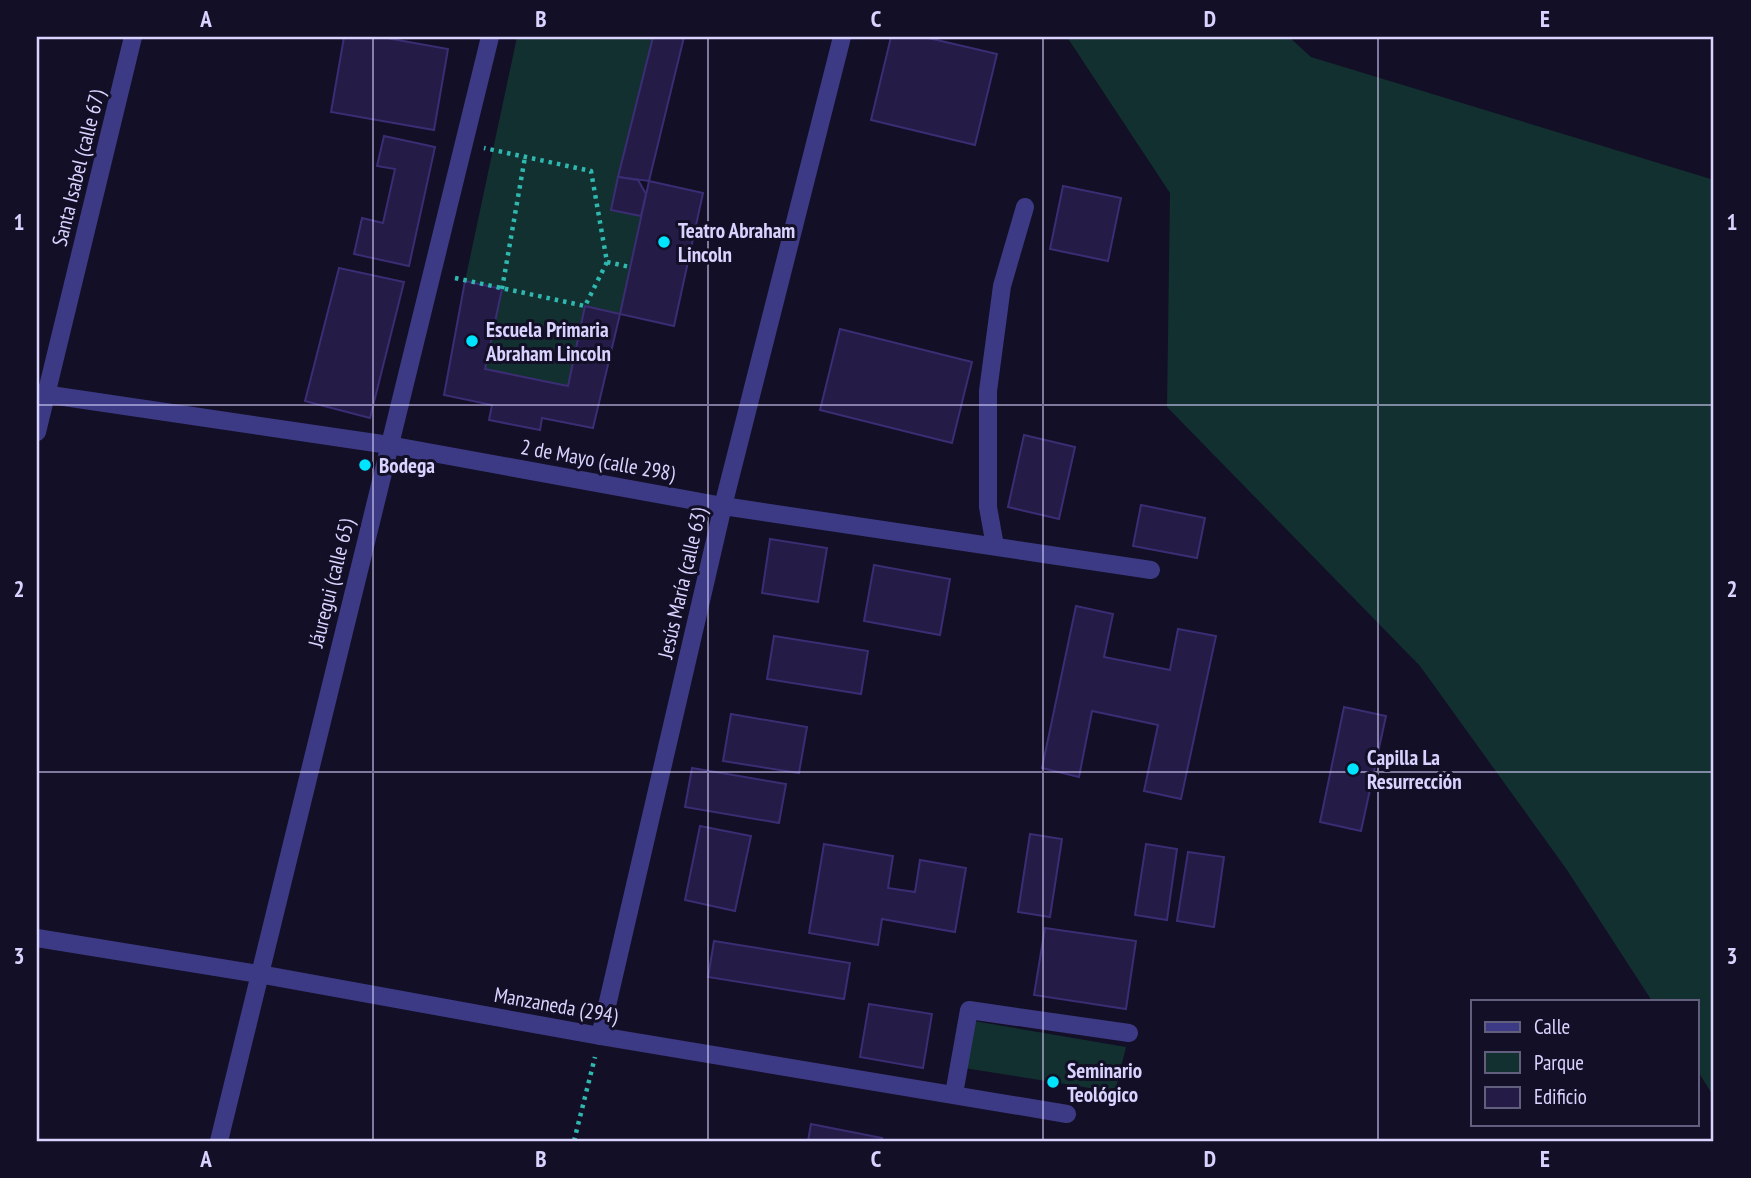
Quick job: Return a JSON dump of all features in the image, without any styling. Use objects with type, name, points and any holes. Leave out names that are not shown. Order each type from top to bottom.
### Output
[{"type":"street","name":"Santa Isabel (calle 67)","points":[[37,432],[42,393],[133,37]]},
{"type":"street","name":"Jáuregui (calle 65)","points":[[219,1141],[490,37]]},
{"type":"street","name":"Jesús María (calle 63)","points":[[600,1036],[723,506],[842,37]]},
{"type":"street","points":[[995,546],[988,507],[988,391],[1002,286],[1025,207]]},
{"type":"street","name":"2 de Mayo (calle 298)","points":[[42,393],[388,446],[723,506],[1151,570]]},
{"type":"street","name":"Manzaneda (294)","points":[[37,938],[1068,1114]]},
{"type":"street","points":[[954,1094],[969,1010],[1129,1033]]},
{"type":"path","points":[[432,272],[585,306],[607,262],[591,172],[463,145]]},
{"type":"path","points":[[502,289],[525,157]]},
{"type":"path","points":[[607,262],[630,267]]},
{"type":"path","points":[[574,1141],[600,1036]]},
{"type":"green space","points":[[517,37],[653,37],[611,209],[641,216],[620,314],[585,307],[568,386],[485,369],[502,289],[465,281]]},
{"type":"green space","points":[[1067,37],[1289,37],[1311,57],[1714,180],[1714,1097],[1698,1072],[1698,1000],[1651,1000],[1567,870],[1420,666],[1167,407],[1170,193]]},
{"type":"green space","points":[[974,1021],[1126,1047],[1115,1092],[964,1068]]},
{"type":"building","points":[[344,37],[381,37],[448,49],[434,130],[331,112]]},
{"type":"building","points":[[653,37],[684,37],[649,181],[618,177]]},
{"type":"building","points":[[891,37],[924,37],[997,54],[975,145],[871,120]]},
{"type":"building","points":[[384,136],[435,147],[409,266],[354,254],[362,218],[383,223],[395,169],[377,166]]},
{"type":"building","points":[[618,177],[638,180],[646,194],[641,216],[611,210]]},
{"type":"building","name":"Teatro Abraham Lincoln","points":[[649,181],[703,193],[674,326],[620,314]]},
{"type":"building","points":[[1063,186],[1121,198],[1108,261],[1050,249]]},
{"type":"building","points":[[339,268],[404,282],[370,418],[305,401]]},
{"type":"building","name":"Escuela Primaria Abraham Lincoln","points":[[465,281],[502,289],[485,369],[568,386],[585,306],[620,314],[593,428],[542,418],[540,430],[489,420],[492,405],[444,395]]},
{"type":"building","points":[[840,329],[972,362],[952,443],[820,410]]},
{"type":"building","points":[[1024,435],[1075,447],[1059,519],[1008,507]]},
{"type":"building","points":[[1141,505],[1205,518],[1197,558],[1133,546]]},
{"type":"building","points":[[770,539],[827,548],[818,602],[762,593]]},
{"type":"building","points":[[874,565],[950,579],[940,635],[864,621]]},
{"type":"building","points":[[1076,606],[1113,614],[1104,657],[1170,670],[1178,629],[1216,636],[1181,799],[1144,791],[1158,725],[1092,711],[1079,777],[1042,768]]},
{"type":"building","points":[[774,636],[868,651],[861,694],[767,679]]},
{"type":"building","name":"Capilla La Resurrección","points":[[1344,707],[1386,716],[1361,831],[1320,822]]},
{"type":"building","points":[[731,714],[807,727],[799,773],[723,761]]},
{"type":"building","points":[[692,768],[786,784],[779,823],[685,807]]},
{"type":"building","points":[[700,826],[751,836],[735,911],[685,900]]},
{"type":"building","points":[[1030,834],[1062,839],[1050,917],[1018,912]]},
{"type":"building","points":[[824,844],[893,856],[888,888],[915,892],[920,860],[966,868],[955,932],[882,919],[878,945],[809,933]]},
{"type":"building","points":[[1146,844],[1177,849],[1167,920],[1135,915]]},
{"type":"building","points":[[1188,852],[1224,857],[1214,927],[1177,921]]},
{"type":"building","points":[[1045,928],[1136,941],[1126,1009],[1034,995]]},
{"type":"building","points":[[714,941],[850,963],[844,999],[708,977]]},
{"type":"building","points":[[869,1004],[932,1014],[923,1068],[860,1057]]},
{"type":"building","points":[[811,1124],[882,1138],[881,1141],[808,1141]]},
{"type":"place","name":"Teatro Abraham Lincoln","points":[[664,242]]},
{"type":"place","name":"Escuela Primaria Abraham Lincoln","points":[[472,341]]},
{"type":"place","name":"Bodega","points":[[365,465]]},
{"type":"place","name":"Capilla La Resurrección","points":[[1353,769]]},
{"type":"place","name":"Seminario Teológico","points":[[1053,1082]]}]
